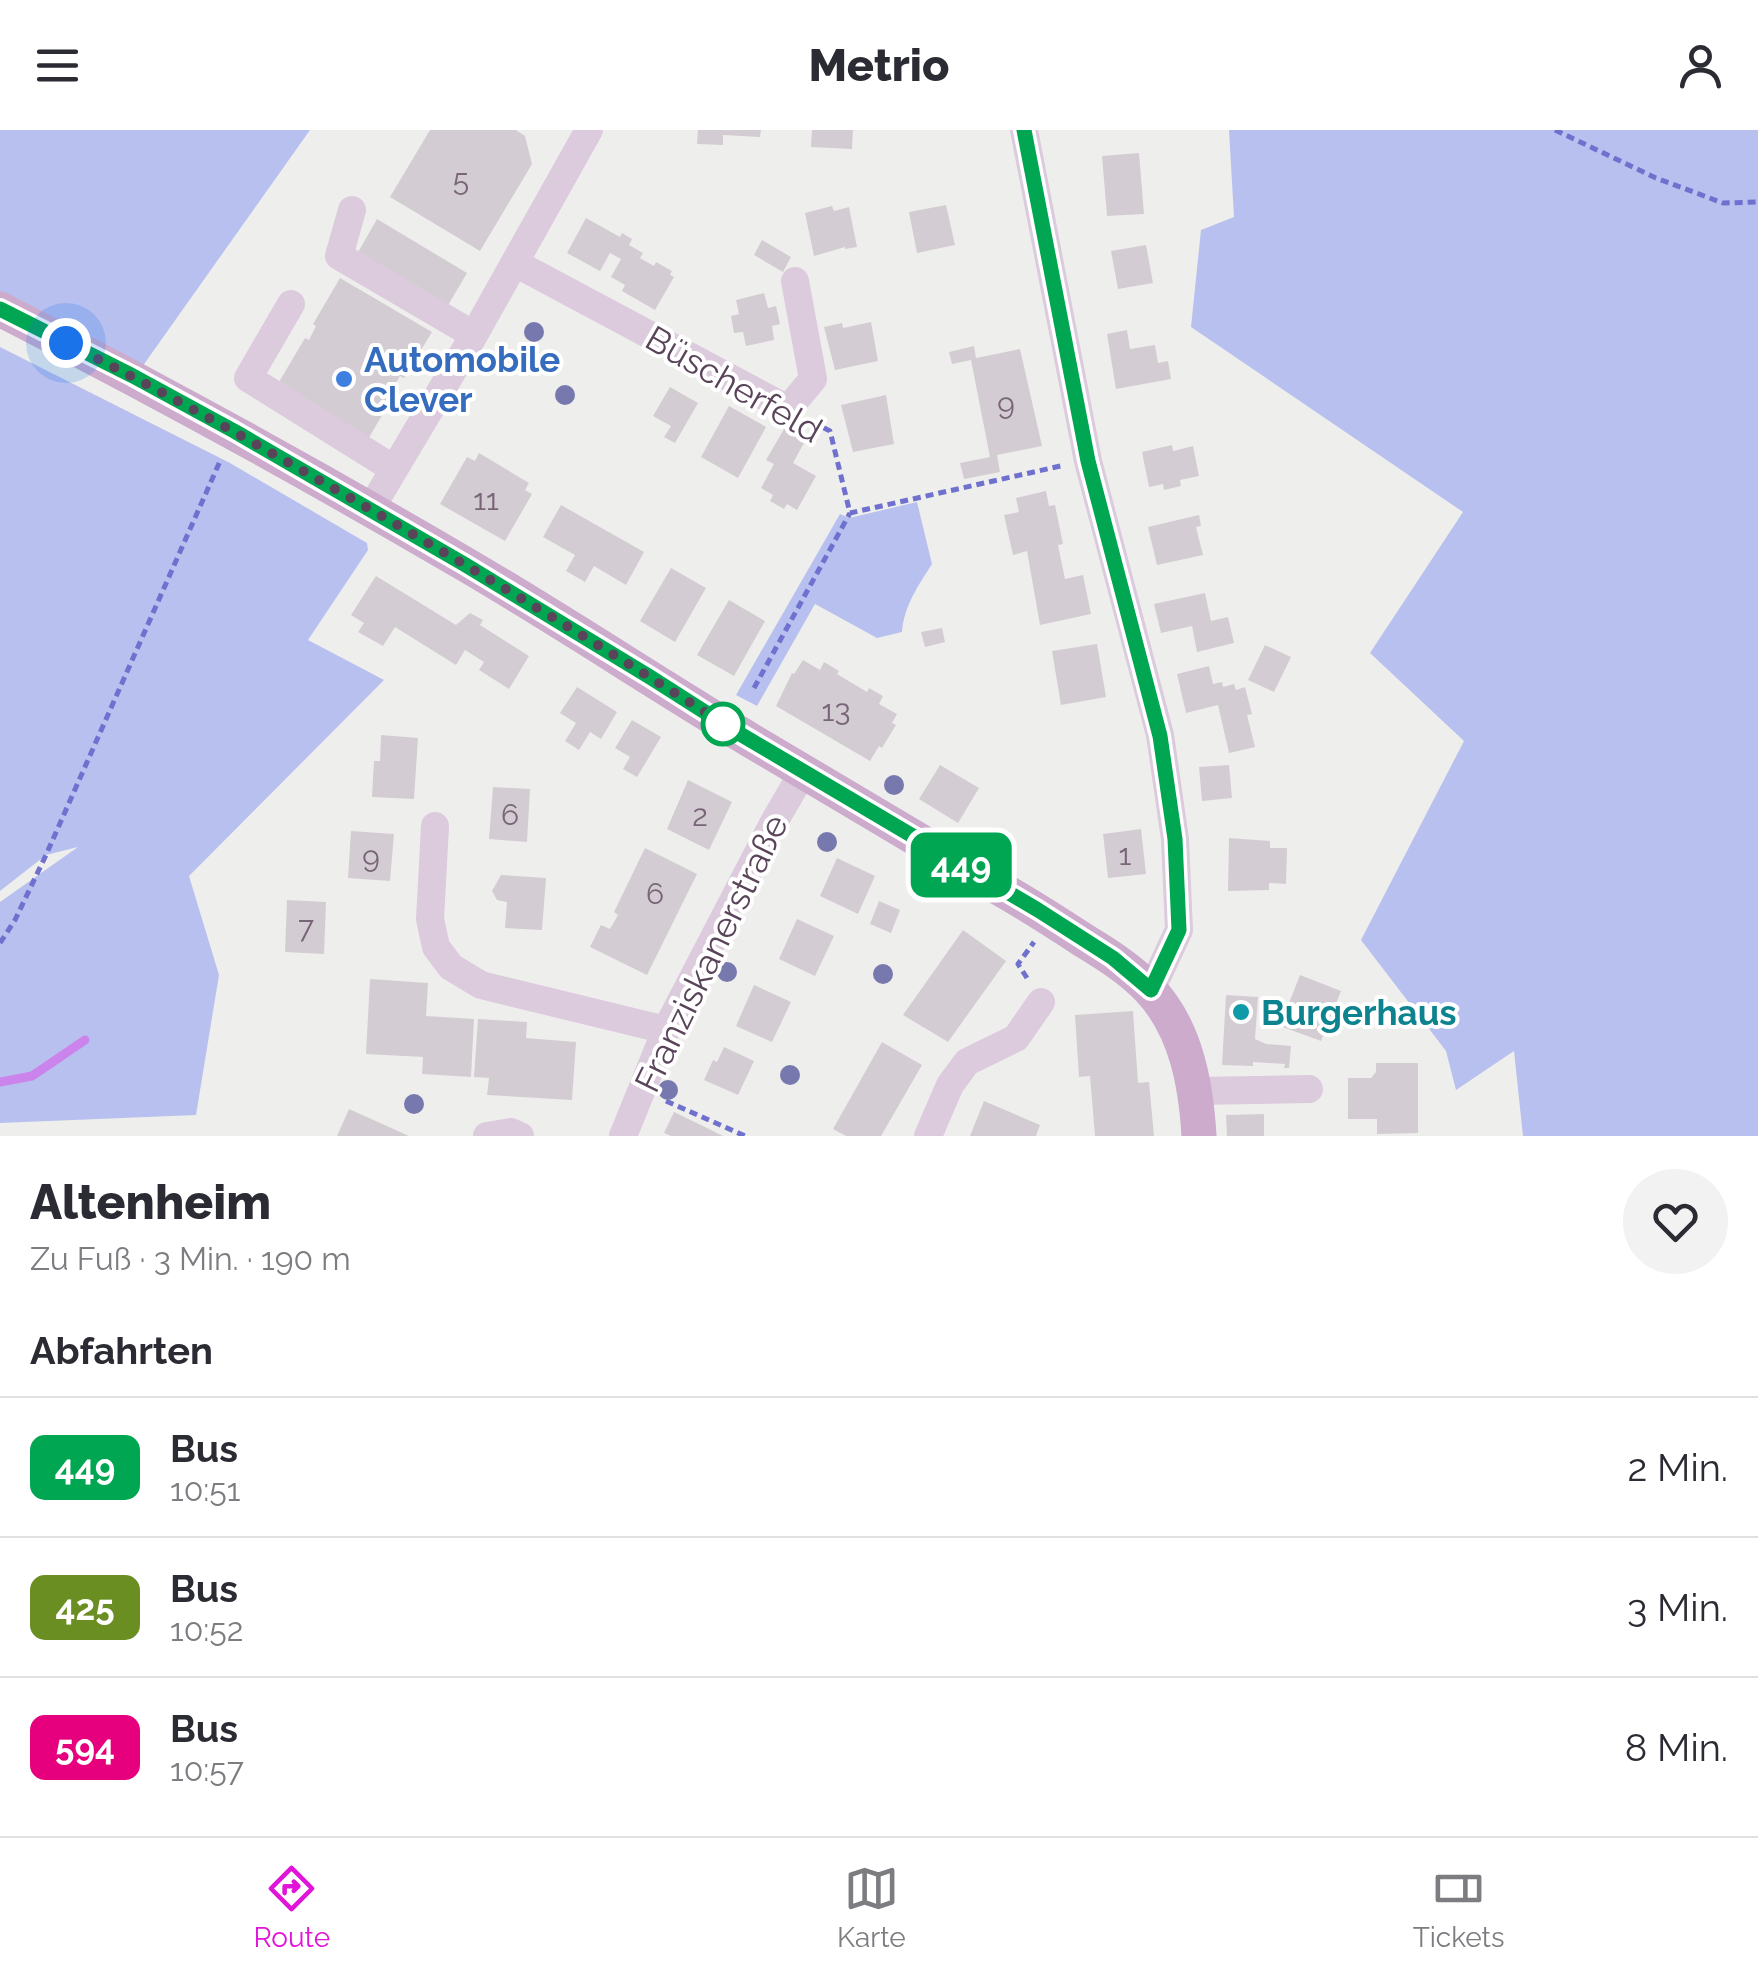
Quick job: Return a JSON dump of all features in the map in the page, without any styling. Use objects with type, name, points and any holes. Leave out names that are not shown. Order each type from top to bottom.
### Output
[{"type":"main road","points":[[0,309],[133,376],[464,564],[1113,958],[1151,990],[1168,1014],[1182,1043],[1194,1091],[1199,1136]]},
{"type":"street","points":[[370,510],[474,335],[588,130]]},
{"type":"street","points":[[1024,130],[1088,461],[1160,736],[1175,839],[1179,930],[1151,990]]},
{"type":"street","points":[[352,210],[339,256],[474,335]]},
{"type":"street","name":"Büscherfeld","points":[[515,262],[788,409]]},
{"type":"street","points":[[788,409],[814,378],[795,281]]},
{"type":"street","points":[[292,304],[248,378],[394,468]]},
{"type":"street","name":"Franziskanerstraße","points":[[623,1136],[666,1030],[803,772]]},
{"type":"street","points":[[435,826],[430,919],[436,948],[452,967],[481,985],[666,1030]]},
{"type":"street","points":[[928,1136],[950,1085],[967,1062],[1016,1038],[1042,1002]]},
{"type":"street","points":[[1194,1091],[1309,1089]]},
{"type":"street","points":[[488,1136],[511,1132],[520,1136]]},
{"type":"path","points":[[1555,130],[1656,178],[1723,203],[1758,202]]},
{"type":"path","name":"Büscherfeld","points":[[788,409],[830,432],[850,513]]},
{"type":"path","points":[[0,943],[46,855],[222,456]]},
{"type":"path","points":[[754,688],[850,513],[1088,461]]},
{"type":"path","points":[[1042,1002],[1018,964],[1051,919]]},
{"type":"path","points":[[688,1110],[745,1136]]},
{"type":"shaded area","points":[[0,130],[310,130],[142,367],[0,294]]},
{"type":"shaded area","points":[[1229,130],[1758,130],[1758,1136],[1523,1136],[1514,1051],[1456,1090],[1446,1051],[1361,940],[1464,741],[1370,653],[1463,512],[1191,327],[1201,230],[1234,217]]},
{"type":"shaded area","points":[[0,347],[230,463],[367,543],[368,550],[308,640],[384,680],[189,876],[219,975],[196,1115],[0,1123],[0,902],[78,847],[46,855],[0,891]]},
{"type":"shaded area","points":[[917,502],[932,564],[909,605],[902,632],[877,638],[815,604],[757,706],[736,695],[840,514],[849,518]]},
{"type":"building","points":[[430,130],[516,130],[525,136],[532,164],[480,251],[390,197]]},
{"type":"building","points":[[698,130],[761,130],[760,137],[723,135],[723,145],[697,144]]},
{"type":"building","points":[[812,130],[853,130],[852,149],[811,147]]},
{"type":"building","points":[[1139,153],[1144,214],[1107,216],[1102,156]]},
{"type":"building","points":[[946,205],[955,245],[917,253],[909,212]]},
{"type":"building","points":[[832,206],[834,211],[849,207],[857,247],[814,256],[805,213]]},
{"type":"building","points":[[586,218],[620,237],[622,233],[632,239],[629,245],[643,253],[640,258],[672,271],[670,275],[674,277],[655,310],[622,291],[625,285],[611,277],[621,259],[610,253],[600,271],[567,253]]},
{"type":"building","points":[[377,219],[467,273],[447,307],[357,254]]},
{"type":"building","points":[[762,240],[791,257],[783,272],[754,255]]},
{"type":"building","points":[[1146,245],[1153,283],[1118,289],[1111,251]]},
{"type":"building","points":[[340,278],[432,332],[404,378],[400,376],[392,390],[395,393],[367,441],[276,387],[305,338],[309,340],[316,326],[313,324]]},
{"type":"building","points":[[764,293],[768,308],[776,306],[780,324],[772,326],[774,340],[746,346],[743,332],[734,333],[731,316],[739,314],[736,300]]},
{"type":"building","points":[[871,322],[878,361],[835,370],[824,327],[842,323],[843,328]]},
{"type":"building","points":[[1127,330],[1130,349],[1155,345],[1158,363],[1168,361],[1171,379],[1116,389],[1107,334]]},
{"type":"building","points":[[974,346],[976,358],[1020,349],[1042,446],[997,455],[1000,472],[964,479],[960,463],[990,457],[971,360],[952,364],[949,352]]},
{"type":"building","points":[[670,387],[698,403],[675,443],[664,437],[671,426],[653,416]]},
{"type":"building","points":[[886,395],[894,444],[853,452],[841,405]]},
{"type":"building","points":[[729,406],[766,427],[738,478],[701,457]]},
{"type":"building","points":[[784,429],[805,441],[793,463],[816,476],[797,510],[787,504],[784,509],[770,501],[773,495],[761,488],[774,464],[766,460]]},
{"type":"building","points":[[1172,445],[1173,451],[1193,446],[1199,476],[1180,480],[1181,486],[1164,490],[1163,484],[1149,487],[1142,452]]},
{"type":"building","points":[[479,453],[529,483],[525,490],[532,494],[505,541],[440,504],[467,457],[475,461]]},
{"type":"building","points":[[1046,491],[1049,506],[1055,505],[1065,579],[1083,575],[1091,614],[1040,625],[1027,551],[1013,555],[1004,515],[1019,512],[1016,498]]},
{"type":"building","points":[[561,505],[644,552],[626,585],[594,566],[585,582],[566,571],[575,555],[543,537]]},
{"type":"building","points":[[1199,515],[1201,526],[1196,527],[1203,555],[1157,565],[1148,527]]},
{"type":"building","points":[[671,568],[706,588],[675,642],[640,621]]},
{"type":"building","points":[[376,576],[456,625],[470,613],[483,620],[480,625],[529,656],[509,689],[479,670],[484,662],[465,650],[456,665],[395,627],[383,646],[358,632],[364,623],[351,615]]},
{"type":"building","points":[[1205,593],[1211,621],[1228,617],[1234,643],[1197,652],[1192,626],[1161,633],[1154,604]]},
{"type":"building","points":[[729,600],[765,621],[734,676],[697,655]]},
{"type":"building","points":[[942,628],[945,642],[925,647],[921,632]]},
{"type":"building","points":[[1097,644],[1106,697],[1061,705],[1052,651]]},
{"type":"building","points":[[1265,645],[1291,657],[1274,692],[1248,680]]},
{"type":"building","points":[[803,660],[820,670],[824,662],[867,692],[869,688],[883,696],[879,704],[897,714],[892,723],[896,725],[870,761],[776,706]]},
{"type":"building","points":[[1209,666],[1213,684],[1234,684],[1236,690],[1245,687],[1255,747],[1229,753],[1218,705],[1186,713],[1177,674]]},
{"type":"building","points":[[577,687],[617,712],[601,739],[590,732],[579,750],[565,741],[576,723],[560,713]]},
{"type":"building","points":[[632,720],[661,737],[637,777],[623,769],[630,757],[615,748]]},
{"type":"building","points":[[381,735],[418,738],[414,799],[372,797],[374,761],[380,761]]},
{"type":"building","points":[[940,765],[979,788],[958,823],[919,799]]},
{"type":"building","points":[[1229,765],[1232,798],[1202,801],[1199,767]]},
{"type":"building","points":[[688,780],[732,802],[709,850],[667,829]]},
{"type":"building","points":[[493,787],[530,789],[527,842],[489,839]]},
{"type":"building","points":[[1141,829],[1146,874],[1108,878],[1103,834]]},
{"type":"building","points":[[351,831],[394,834],[390,881],[348,878]]},
{"type":"building","points":[[1229,838],[1270,841],[1270,848],[1287,848],[1286,884],[1269,883],[1269,890],[1228,891]]},
{"type":"building","points":[[645,848],[697,874],[647,975],[590,947],[601,925],[610,929],[618,915],[614,912]]},
{"type":"building","points":[[837,858],[875,876],[858,914],[820,896]]},
{"type":"building","points":[[501,875],[546,878],[542,930],[505,928],[507,902],[497,900],[492,891]]},
{"type":"building","points":[[287,900],[326,902],[324,954],[285,952]]},
{"type":"building","points":[[879,901],[900,910],[891,933],[870,924]]},
{"type":"building","points":[[797,919],[834,936],[815,976],[779,959]]},
{"type":"building","points":[[963,930],[1006,961],[948,1042],[903,1015]]},
{"type":"building","points":[[1300,975],[1341,991],[1321,1041],[1280,1026]]},
{"type":"building","points":[[370,979],[428,983],[426,1016],[474,1019],[471,1077],[422,1074],[423,1057],[366,1054]]},
{"type":"building","points":[[754,985],[791,1002],[772,1042],[736,1026]]},
{"type":"building","points":[[1226,995],[1258,997],[1255,1039],[1291,1046],[1289,1068],[1284,1068],[1285,1064],[1253,1062],[1253,1066],[1222,1065]]},
{"type":"building","points":[[1133,1011],[1138,1083],[1149,1082],[1154,1136],[1095,1136],[1090,1076],[1079,1077],[1075,1015]]},
{"type":"building","points":[[478,1019],[527,1022],[526,1038],[576,1042],[572,1100],[487,1095],[489,1078],[474,1077]]},
{"type":"building","points":[[882,1042],[922,1065],[881,1136],[846,1136],[833,1129]]},
{"type":"building","points":[[724,1047],[754,1061],[738,1095],[704,1080]]},
{"type":"building","points":[[1376,1063],[1418,1063],[1418,1133],[1377,1134],[1377,1119],[1348,1119],[1348,1078],[1371,1078]]},
{"type":"building","points":[[984,1101],[1040,1125],[1036,1136],[970,1136]]},
{"type":"building","points":[[349,1109],[409,1136],[337,1136]]},
{"type":"building","points":[[674,1112],[723,1136],[664,1133]]},
{"type":"building","points":[[1264,1114],[1264,1136],[1227,1136],[1226,1115]]},
{"type":"waterway","points":[[0,1082],[32,1076],[85,1040]]},
{"type":"bus line","name":"449","points":[[0,309],[234,431],[464,564],[730,728],[1038,910],[1113,958],[1151,990],[1179,930],[1175,839],[1160,736],[1088,461],[1024,130]]},
{"type":"place","name":"Automobile Clever","points":[[344,379]]},
{"type":"place","name":"Burgerhaus","points":[[1241,1012]]},
{"type":"route","points":[[66,343],[234,431],[464,564],[730,728],[723,724]]}]
